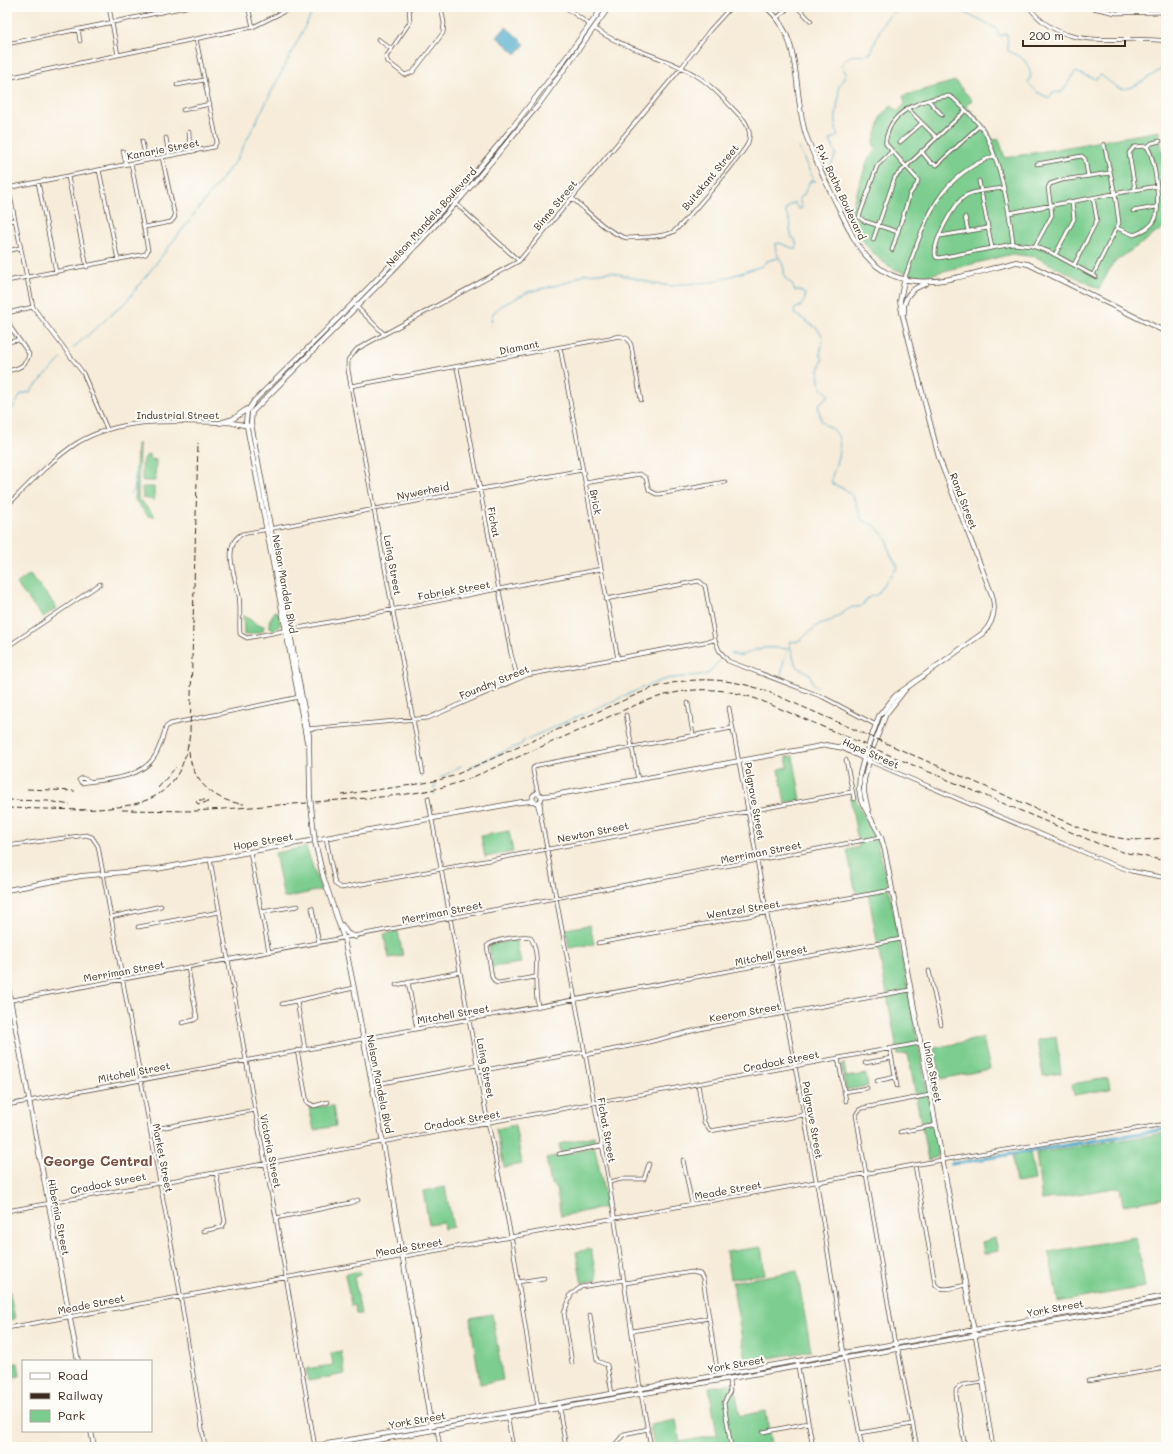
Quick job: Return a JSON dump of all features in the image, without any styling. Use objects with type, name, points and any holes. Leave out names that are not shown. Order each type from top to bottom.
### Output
[{"type":"street","points":[[109,7],[118,55]]},
{"type":"street","points":[[7,44],[186,7]]},
{"type":"street","points":[[248,7],[253,27]]},
{"type":"street","points":[[7,78],[253,27],[293,7]]},
{"type":"street","points":[[408,7],[410,22],[387,54],[387,59],[401,74],[408,76],[413,72],[443,33],[444,23],[441,7]]},
{"type":"street","name":"Buitekant Street","points":[[565,7],[614,41],[680,68],[706,83],[747,125],[750,135],[746,147],[725,174],[680,226],[673,232],[627,238],[616,235],[572,198]]},
{"type":"street","name":"Nelson Mandela Boulevard","points":[[249,424],[252,412],[256,406],[308,356],[456,203],[540,103],[592,26],[603,7]]},
{"type":"street","name":"Nelson Mandela Boulevard","points":[[220,423],[238,417],[250,406],[353,303],[451,199],[520,118],[592,26],[609,7]]},
{"type":"street","name":"Binne Street","points":[[348,360],[357,349],[383,333],[519,261],[710,30],[731,7]]},
{"type":"street","name":"P.W. Botha Boulevard","points":[[766,7],[777,18],[787,34],[792,49],[806,132],[852,235],[859,248],[870,261],[884,271],[904,281],[929,283],[1016,262],[1028,264],[1166,332]]},
{"type":"street","points":[[777,18],[789,7]]},
{"type":"street","points":[[797,7],[811,21]]},
{"type":"street","points":[[1030,7],[1042,22],[1066,35],[1113,41],[1147,39],[1166,41]]},
{"type":"street","points":[[1088,7],[1116,13],[1164,12],[1162,7]]},
{"type":"street","points":[[78,29],[80,41]]},
{"type":"street","name":"Kanarie Street","points":[[8,188],[68,177],[169,155],[211,148],[217,143],[196,39]]},
{"type":"street","points":[[378,39],[391,48]]},
{"type":"street","points":[[177,85],[204,80]]},
{"type":"street","points":[[892,250],[912,190],[918,182],[917,177],[885,142],[891,124],[907,108],[949,96],[953,98],[986,135],[994,156],[1003,188],[1009,213],[1013,244]]},
{"type":"street","points":[[929,101],[942,115]]},
{"type":"street","points":[[183,110],[210,104]]},
{"type":"street","points":[[907,108],[936,138]]},
{"type":"street","points":[[873,240],[895,177],[905,165],[965,111]]},
{"type":"street","points":[[900,142],[922,123]]},
{"type":"street","points":[[921,151],[931,163],[937,165],[979,126]]},
{"type":"street","points":[[189,132],[190,151]]},
{"type":"street","points":[[166,138],[169,155]]},
{"type":"street","points":[[1136,189],[1129,152],[1134,147],[1148,147],[1152,143],[1160,140]]},
{"type":"street","points":[[142,141],[146,160]]},
{"type":"street","points":[[1003,188],[967,194],[962,199],[946,220],[934,253],[937,258],[1013,244],[1035,246],[1095,276],[1117,228],[1119,219],[1104,144]]},
{"type":"street","points":[[1117,228],[1130,235],[1137,234],[1155,221],[1157,186],[1148,147]]},
{"type":"street","points":[[123,151],[126,164]]},
{"type":"street","points":[[892,151],[877,166],[860,215],[861,220],[898,232]]},
{"type":"street","points":[[904,281],[926,219],[936,200],[944,189],[963,171],[994,156]]},
{"type":"street","points":[[1037,164],[1082,156],[1085,159],[1088,176]]},
{"type":"street","points":[[144,227],[170,222],[175,217],[162,157]]},
{"type":"street","points":[[7,281],[87,267],[146,254],[148,250],[131,163]]},
{"type":"street","points":[[99,170],[118,260]]},
{"type":"street","points":[[1035,246],[1052,215],[1048,188],[1050,184],[1110,173]]},
{"type":"street","points":[[68,177],[87,267]]},
{"type":"street","points":[[7,181],[33,307],[83,373],[107,430]]},
{"type":"street","points":[[979,181],[992,248]]},
{"type":"street","points":[[38,182],[56,272]]},
{"type":"street","points":[[1009,213],[1157,186]]},
{"type":"street","points":[[1074,265],[1097,220],[1093,198]]},
{"type":"street","points":[[451,199],[519,261]]},
{"type":"street","points":[[1055,255],[1074,219],[1072,202]]},
{"type":"street","points":[[1134,211],[1156,208]]},
{"type":"street","points":[[965,217],[968,231]]},
{"type":"street","points":[[7,221],[15,220]]},
{"type":"street","points":[[940,236],[988,228]]},
{"type":"street","points":[[7,251],[20,248]]},
{"type":"street","name":"Rand Street","points":[[876,724],[889,701],[983,633],[993,617],[994,603],[939,458],[904,322],[900,301],[904,281]]},
{"type":"street","points":[[904,322],[904,304],[908,295],[916,287],[929,283]]},
{"type":"street","points":[[7,288],[7,296]]},
{"type":"street","points":[[353,303],[383,333]]},
{"type":"street","points":[[7,371],[19,368],[28,357],[27,351],[11,328],[7,314],[33,307]]},
{"type":"street","name":"Diamant","points":[[351,386],[457,368],[620,336],[628,339],[631,345],[641,400]]},
{"type":"street","points":[[7,342],[19,340]]},
{"type":"street","name":"Brick","points":[[560,347],[618,659]]},
{"type":"street","points":[[304,352],[308,356]]},
{"type":"street","name":"Laing Street","points":[[348,360],[351,386],[423,773]]},
{"type":"street","name":"Fichat","points":[[457,368],[498,589],[515,673],[518,678]]},
{"type":"street","points":[[285,371],[289,375]]},
{"type":"street","points":[[249,424],[246,416],[250,406]]},
{"type":"street","name":"Industrial Street","points":[[7,506],[62,454],[78,443],[107,430],[140,423],[249,424]]},
{"type":"street","name":"Nelson Mandela Blvd","points":[[249,424],[306,729],[309,750],[311,818],[315,842],[323,876],[344,939],[354,988],[403,1256],[431,1426]]},
{"type":"street","name":"Nywerheid","points":[[287,629],[247,638],[240,634],[239,596],[232,571],[231,557],[236,537],[242,534],[582,470]]},
{"type":"street","points":[[585,483],[640,474],[646,478],[649,490],[656,494],[660,494],[725,482]]},
{"type":"street","name":"Fabriek Street","points":[[287,629],[601,569]]},
{"type":"street","points":[[606,599],[696,581],[702,582],[705,586],[715,640],[724,658],[733,664],[823,697],[881,727]]},
{"type":"street","points":[[7,647],[100,584]]},
{"type":"street","name":"Foundry Street","points":[[306,729],[428,718],[518,678],[541,672],[715,640]]},
{"type":"street","name":"Rand Street","points":[[881,727],[890,709],[909,687]]},
{"type":"street","points":[[90,781],[126,776],[134,773],[154,756],[168,726],[177,722],[200,719],[215,714],[299,697]]},
{"type":"street","points":[[688,703],[693,735]]},
{"type":"street","name":"Palgrave Street","points":[[729,708],[817,1182],[844,1354],[862,1447]]},
{"type":"street","points":[[626,715],[638,780]]},
{"type":"street","name":"Union Street","points":[[876,724],[860,772],[859,789],[861,801],[881,837],[975,1336]]},
{"type":"street","name":"Union Street","points":[[868,813],[863,788],[869,760],[881,727]]},
{"type":"street","points":[[632,747],[732,728]]},
{"type":"street","name":"Hope Street","points":[[7,890],[81,876],[157,869],[826,745],[843,748],[1109,863],[1131,871],[1166,878]]},
{"type":"street","name":"Fichat Street","points":[[632,747],[543,763],[533,768],[537,799],[601,1146],[609,1182],[641,1394],[651,1447]]},
{"type":"street","points":[[846,760],[851,792],[854,799]]},
{"type":"street","name":"Newton Street","points":[[326,838],[335,884],[338,887],[851,792]]},
{"type":"street","name":"Laing Street","points":[[428,798],[510,1237],[538,1412]]},
{"type":"street","name":"Market Street","points":[[7,846],[86,836],[92,837],[98,846],[160,1182],[205,1447]]},
{"type":"street","name":"Merriman Street","points":[[9,1001],[122,978],[188,968],[355,937],[881,837]]},
{"type":"street","points":[[250,852],[269,952]]},
{"type":"street","name":"Victoria Street","points":[[210,859],[276,1218],[315,1446]]},
{"type":"street","name":"Wentzel Street","points":[[598,943],[768,914],[892,890]]},
{"type":"street","points":[[111,917],[161,906]]},
{"type":"street","points":[[261,912],[298,906]]},
{"type":"street","points":[[312,908],[319,943]]},
{"type":"street","points":[[138,927],[220,912]]},
{"type":"street","points":[[338,919],[347,933],[355,937]]},
{"type":"street","points":[[536,977],[495,982],[492,977],[487,948],[488,945],[492,942],[520,937],[530,937],[536,956],[538,1006]]},
{"type":"street","name":"Mitchell Street","points":[[7,1104],[297,1050],[469,1020],[901,939]]},
{"type":"street","points":[[182,1023],[197,1018],[188,968]]},
{"type":"street","points":[[929,971],[941,1024]]},
{"type":"street","points":[[396,985],[460,972]]},
{"type":"street","name":"Hibernia Street","points":[[7,982],[9,1001],[78,1360]]},
{"type":"street","points":[[408,982],[417,1029]]},
{"type":"street","points":[[282,1004],[354,988]]},
{"type":"street","name":"Keerom Street","points":[[479,1071],[645,1043],[697,1029],[910,990]]},
{"type":"street","points":[[297,1000],[305,1049]]},
{"type":"street","name":"Cradock Street","points":[[7,1210],[383,1143],[920,1043]]},
{"type":"street","points":[[890,1049],[897,1086]]},
{"type":"street","points":[[297,1050],[307,1102],[314,1106],[328,1102]]},
{"type":"street","points":[[838,1058],[846,1101]]},
{"type":"street","points":[[865,1063],[892,1058]]},
{"type":"street","points":[[372,1085],[477,1065]]},
{"type":"street","points":[[877,1081],[895,1077]]},
{"type":"street","points":[[698,1084],[704,1122],[710,1131],[804,1115]]},
{"type":"street","points":[[844,1092],[867,1088]]},
{"type":"street","points":[[917,1447],[896,1345],[867,1173],[856,1119],[857,1112],[863,1108],[930,1095]]},
{"type":"street","points":[[150,1130],[255,1110]]},
{"type":"street","name":"Meade Street","points":[[7,1328],[867,1173],[1166,1124]]},
{"type":"street","points":[[900,1132],[936,1125]]},
{"type":"street","points":[[559,1154],[601,1146]]},
{"type":"street","points":[[683,1160],[692,1204]]},
{"type":"street","points":[[609,1182],[622,1179],[644,1179],[649,1164]]},
{"type":"street","points":[[915,1165],[935,1284],[938,1288],[943,1289],[965,1285]]},
{"type":"street","points":[[203,1231],[222,1227],[225,1222],[216,1172]]},
{"type":"street","points":[[276,1218],[350,1204],[358,1200]]},
{"type":"street","points":[[569,1296],[581,1287],[698,1273],[703,1279],[718,1376]]},
{"type":"street","points":[[518,1282],[544,1278]]},
{"type":"street","points":[[572,1293],[564,1314],[572,1363]]},
{"type":"street","name":"York Street","points":[[309,1447],[896,1345],[1166,1296]]},
{"type":"street","name":"York Street","points":[[337,1447],[729,1380],[1166,1302]]},
{"type":"street","points":[[590,1315],[597,1362],[607,1365],[612,1394]]},
{"type":"street","points":[[632,1331],[709,1318]]},
{"type":"street","points":[[975,1336],[990,1420],[993,1447]]},
{"type":"street","points":[[798,1362],[813,1447]]},
{"type":"street","points":[[1088,1381],[1166,1368]]},
{"type":"street","points":[[729,1380],[730,1391],[724,1403],[731,1447]]},
{"type":"street","points":[[965,1447],[956,1392],[960,1386],[983,1382]]},
{"type":"street","points":[[558,1404],[566,1447]]},
{"type":"street","points":[[507,1412],[513,1447]]},
{"type":"street","points":[[763,1432],[808,1423]]},
{"type":"street","points":[[860,1433],[913,1424]]},
{"type":"street","points":[[431,1426],[437,1429],[440,1447]]},
{"type":"street","points":[[613,1447],[624,1434],[648,1429]]},
{"type":"street","points":[[91,1432],[94,1447]]},
{"type":"green space","points":[[955,81],[972,100],[966,106],[988,130],[992,139],[999,139],[1005,158],[1159,131],[1166,173],[1166,226],[1113,263],[1099,289],[1036,257],[1012,254],[924,276],[910,274],[886,265],[869,248],[849,215],[868,159],[877,150],[873,144],[882,114],[892,106],[897,112],[905,104],[903,96]]},
{"type":"green space","points":[[137,444],[139,444],[138,498],[155,516],[148,516],[135,500]]},
{"type":"green space","points":[[147,455],[150,455],[150,459],[156,460],[155,481],[142,481],[143,463]]},
{"type":"green space","points":[[142,487],[154,487],[154,500],[143,498]]},
{"type":"green space","points":[[30,574],[57,608],[43,617],[16,584]]},
{"type":"green space","points":[[275,611],[278,612],[280,625],[274,630],[270,627],[269,621]]},
{"type":"green space","points":[[243,615],[258,625],[264,626],[263,631],[244,635]]},
{"type":"green space","points":[[793,756],[801,800],[785,803],[779,769],[788,767],[786,757]]},
{"type":"green space","points":[[854,796],[877,843],[888,885],[939,1154],[937,1157],[928,1160],[908,1054],[898,1055],[868,892],[856,894],[847,850],[859,847],[850,797]]},
{"type":"green space","points":[[509,831],[513,852],[485,857],[481,836]]},
{"type":"green space","points":[[306,847],[321,890],[284,898],[275,853]]},
{"type":"green space","points":[[590,925],[594,944],[569,948],[566,929]]},
{"type":"green space","points":[[398,931],[403,956],[389,958],[384,934]]},
{"type":"green space","points":[[516,940],[521,963],[492,967],[489,946]]},
{"type":"green space","points":[[1056,1037],[1061,1073],[1043,1076],[1037,1040]]},
{"type":"green space","points":[[983,1038],[990,1069],[941,1079],[934,1048]]},
{"type":"green space","points":[[844,1063],[846,1077],[866,1074],[868,1086],[846,1090],[841,1065]]},
{"type":"green space","points":[[1108,1078],[1110,1089],[1074,1095],[1072,1084]]},
{"type":"green space","points":[[333,1106],[336,1126],[314,1130],[309,1107]]},
{"type":"green space","points":[[515,1125],[522,1164],[504,1167],[496,1129]]},
{"type":"green space","points":[[1166,1133],[1166,1198],[1123,1205],[1120,1187],[1042,1200],[1036,1153]]},
{"type":"green space","points":[[594,1136],[596,1145],[561,1153],[559,1144]]},
{"type":"green space","points":[[595,1148],[607,1207],[561,1216],[556,1187],[551,1184],[546,1158]]},
{"type":"green space","points":[[1030,1152],[1035,1180],[1016,1183],[1012,1156]]},
{"type":"green space","points":[[445,1187],[453,1227],[444,1229],[443,1222],[429,1224],[423,1191]]},
{"type":"green space","points":[[1136,1237],[1145,1287],[1058,1302],[1049,1252]]},
{"type":"green space","points":[[995,1238],[998,1251],[984,1254],[982,1242]]},
{"type":"green space","points":[[761,1247],[765,1274],[730,1279],[726,1252]]},
{"type":"green space","points":[[591,1249],[597,1280],[582,1283],[576,1252]]},
{"type":"green space","points":[[360,1271],[360,1275],[354,1277],[361,1314],[356,1314],[355,1305],[351,1306],[345,1274]]},
{"type":"green space","points":[[797,1271],[811,1351],[746,1362],[732,1282]]},
{"type":"green space","points":[[7,1278],[15,1319],[7,1320]]},
{"type":"green space","points":[[492,1314],[503,1380],[480,1384],[470,1318]]},
{"type":"green space","points":[[341,1351],[345,1374],[308,1381],[306,1369],[333,1365],[331,1353]]},
{"type":"green space","points":[[18,1363],[20,1376],[7,1378],[7,1364]]},
{"type":"green space","points":[[734,1383],[740,1416],[766,1411],[771,1447],[654,1447],[650,1425],[676,1420],[680,1442],[717,1435],[709,1387]]},
{"type":"water","points":[[506,27],[525,44],[516,54],[497,37]]},
{"type":"waterway","points":[[73,348],[126,302],[237,159],[315,7]]},
{"type":"waterway","points":[[831,165],[836,154],[830,140],[838,136],[835,124],[839,94],[838,89],[846,73],[841,66],[848,57],[871,53],[880,29],[886,20],[891,14],[902,7]]},
{"type":"waterway","points":[[933,7],[934,9],[955,8],[997,29],[999,36],[1007,34],[1008,51],[1021,57],[1028,66],[1031,75],[1028,83],[1037,92],[1049,98],[1052,93],[1062,92],[1075,72],[1096,79],[1101,75],[1117,87],[1124,89],[1136,85],[1164,68],[1166,69]]},
{"type":"waterway","points":[[799,148],[814,181]]},
{"type":"waterway","points":[[816,181],[810,181],[803,196],[799,198],[802,208],[798,209],[794,202],[785,211],[791,223],[790,230],[792,238],[795,239],[797,248],[792,248],[780,243],[775,244],[776,250],[783,265],[785,278],[792,284],[795,291],[800,290],[805,294],[805,299],[800,307],[794,310],[795,314],[817,328],[823,337],[820,355],[823,359],[819,370],[819,381],[822,388],[829,395],[818,405],[821,420],[825,425],[836,432],[839,442],[838,455],[832,476],[832,484],[845,489],[854,498],[862,520],[874,525],[887,539],[890,554],[898,567],[878,594],[869,597],[863,605],[852,607],[830,621],[819,624],[799,641],[789,642],[796,666],[810,674],[813,684],[817,687]]},
{"type":"waterway","points":[[490,326],[493,313],[501,306],[528,292],[566,283],[584,274],[611,272],[655,284],[673,286],[713,282],[762,266],[767,261],[778,258]]},
{"type":"waterway","points":[[7,410],[12,410],[21,394],[30,392],[61,359]]},
{"type":"waterway","points":[[130,494],[134,490],[136,466]]},
{"type":"waterway","points":[[781,675],[784,660],[789,647]]},
{"type":"waterway","points":[[731,653],[735,655],[742,655],[761,648],[788,649]]},
{"type":"waterway","points":[[467,768],[522,744],[523,741],[649,685],[666,679],[708,674],[719,661]]},
{"type":"waterway","points":[[440,778],[461,766]]},
{"type":"waterway","points":[[434,789],[436,783]]},
{"type":"waterway","points":[[951,1164],[1166,1129]]},
{"type":"railway","points":[[80,810],[121,807],[139,803],[154,797],[167,787],[177,774],[185,756],[190,733],[198,443]]},
{"type":"railway","points":[[342,795],[412,785],[453,776],[647,690],[678,682],[710,680],[741,684],[771,693],[1080,828],[1101,834],[1133,840],[1166,837]]},
{"type":"railway","points":[[315,802],[395,796],[454,784],[648,700],[691,690],[713,690],[737,693],[762,701],[1099,844],[1123,852],[1166,861]]},
{"type":"railway","points":[[189,751],[194,772],[206,788],[223,799],[244,804]]},
{"type":"railway","points":[[158,788],[176,767]]},
{"type":"railway","points":[[27,789],[75,791]]},
{"type":"railway","points":[[7,800],[48,801],[70,805]]},
{"type":"railway","points":[[199,800],[206,800],[208,802],[198,804],[196,802],[199,800]]},
{"type":"railway","points":[[122,810],[195,811],[307,803]]},
{"type":"railway","points":[[7,808],[84,810]]},
{"type":"district","name":"George Central","points":[[98,1160]]}]
